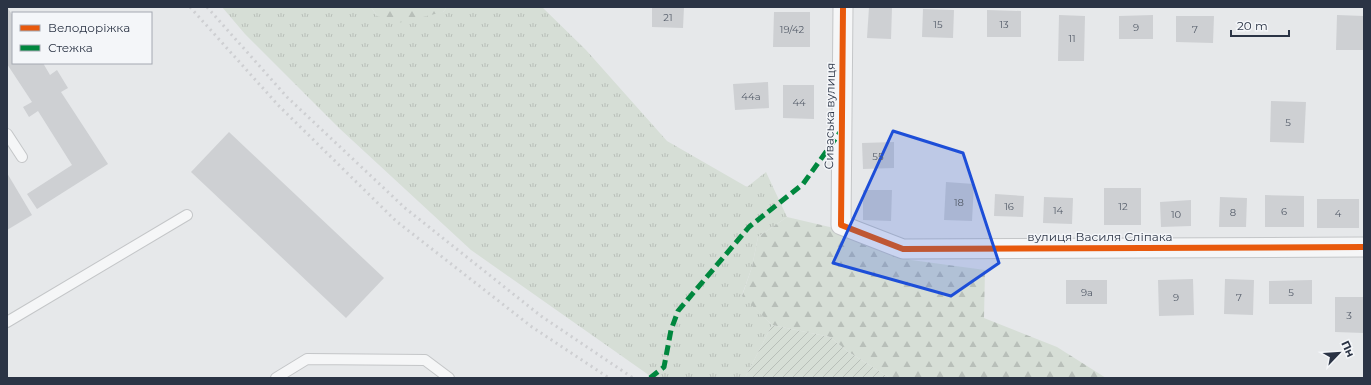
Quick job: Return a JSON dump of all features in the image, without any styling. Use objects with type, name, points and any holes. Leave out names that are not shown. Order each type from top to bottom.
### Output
[{"type":"street","name":"Сиваська вулиця","points":[[841,225],[843,7]]},
{"type":"street","name":"вулиця Василя Сліпака","points":[[841,225],[903,249],[1364,247]]},
{"type":"lane","points":[[7,134],[22,157]]},
{"type":"lane","points":[[7,322],[187,214]]},
{"type":"lane","points":[[276,378],[307,359],[425,360],[449,378]]},
{"type":"highlighted area","points":[[893,131],[963,153],[999,263],[951,296],[833,263]]},
{"type":"green space","points":[[222,7],[371,7],[377,16],[443,12],[447,7],[542,7],[586,50],[667,141],[747,187],[766,172],[787,217],[758,237],[752,267],[742,295],[772,325],[745,378],[653,378],[471,250],[339,128],[245,34]]},
{"type":"green space","points":[[371,7],[447,7],[443,12],[398,23],[377,16]]},
{"type":"green space","points":[[787,217],[834,228],[911,260],[985,270],[984,318],[1057,347],[1106,378],[890,378],[847,351],[830,337],[772,325],[742,296],[752,267],[758,237]]},
{"type":"green space","points":[[772,325],[830,337],[847,351],[890,378],[745,378]]},
{"type":"building","points":[[7,7],[12,14],[12,64],[44,64],[50,75],[57,70],[68,88],[61,92],[108,164],[37,209],[27,194],[72,165],[38,111],[29,117],[23,107],[32,102],[7,64]]},
{"type":"building","points":[[652,7],[684,7],[683,28],[652,27]]},
{"type":"building","points":[[869,7],[892,7],[891,39],[867,38]]},
{"type":"building","points":[[923,9],[954,10],[953,38],[922,37]]},
{"type":"building","points":[[987,10],[1021,11],[1021,37],[987,37]]},
{"type":"building","points":[[774,12],[810,12],[810,47],[773,47]]},
{"type":"building","points":[[1059,15],[1085,16],[1084,61],[1058,61]]},
{"type":"building","points":[[1153,15],[1153,39],[1119,39],[1119,16]]},
{"type":"building","points":[[1337,15],[1364,16],[1364,50],[1336,50]]},
{"type":"building","points":[[1176,16],[1214,16],[1213,43],[1176,42]]},
{"type":"building","points":[[768,82],[769,108],[735,110],[733,84]]},
{"type":"building","points":[[783,85],[814,85],[814,119],[783,118]]},
{"type":"building","points":[[1271,101],[1306,102],[1304,143],[1270,142]]},
{"type":"building","points":[[229,132],[384,278],[346,318],[191,172]]},
{"type":"building","points":[[894,142],[894,168],[863,169],[862,143]]},
{"type":"building","points":[[7,173],[32,215],[7,230]]},
{"type":"building","points":[[946,182],[974,184],[972,221],[944,220]]},
{"type":"building","points":[[1104,188],[1141,188],[1141,225],[1104,225]]},
{"type":"building","points":[[863,190],[892,190],[891,221],[863,220]]},
{"type":"building","points":[[995,194],[1024,196],[1023,217],[994,216]]},
{"type":"building","points":[[1265,195],[1304,196],[1304,227],[1265,227]]},
{"type":"building","points":[[1044,197],[1073,198],[1072,224],[1043,223]]},
{"type":"building","points":[[1220,197],[1247,198],[1246,227],[1219,227]]},
{"type":"building","points":[[1317,199],[1359,199],[1359,228],[1317,228]]},
{"type":"building","points":[[1191,200],[1191,226],[1161,227],[1160,202]]},
{"type":"building","points":[[1193,279],[1194,315],[1159,316],[1158,280]]},
{"type":"building","points":[[1225,279],[1254,280],[1253,315],[1224,314]]},
{"type":"building","points":[[1066,280],[1107,280],[1107,304],[1066,304]]},
{"type":"building","points":[[1312,280],[1312,304],[1269,304],[1269,281]]},
{"type":"building","points":[[1335,297],[1364,297],[1364,333],[1335,332]]},
{"type":"railway","points":[[190,7],[278,105],[396,221],[532,327],[609,378]]},
{"type":"railway","points":[[207,7],[287,97],[405,208],[541,316],[633,378]]},
{"type":"marked path","points":[[650,378],[664,367],[671,330],[678,311],[749,227],[803,184],[841,131]]},
{"type":"cycle path","points":[[843,7],[841,225],[903,249],[1364,247]]}]
